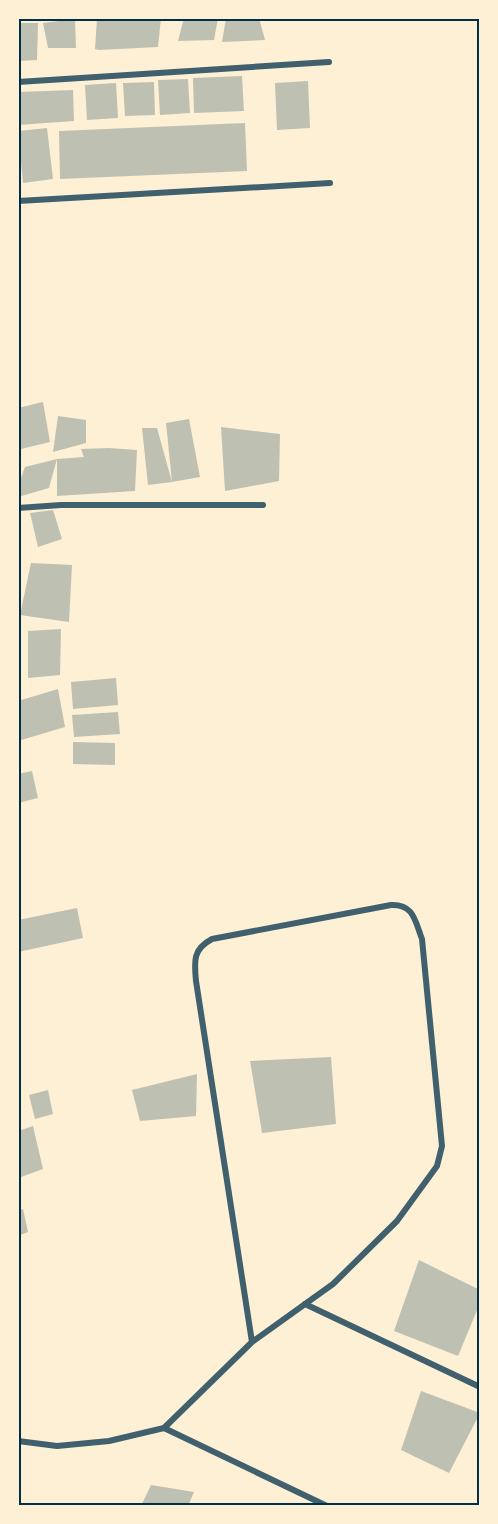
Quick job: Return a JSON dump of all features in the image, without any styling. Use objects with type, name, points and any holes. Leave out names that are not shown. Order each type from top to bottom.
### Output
[{"type":"street","points":[[18,82],[329,62]]},
{"type":"street","points":[[18,201],[330,183]]},
{"type":"street","points":[[18,508],[61,505],[264,505]]},
{"type":"street","points":[[18,1441],[57,1446],[109,1441],[164,1428],[252,1342],[333,1284],[397,1221],[437,1166],[442,1146],[422,939],[411,912],[402,904],[212,939],[203,943],[197,951],[195,981],[252,1342]]},
{"type":"street","points":[[305,1304],[480,1387]]},
{"type":"street","points":[[164,1428],[327,1506]]},
{"type":"building","points":[[161,18],[158,47],[95,49],[97,19]]},
{"type":"building","points":[[184,18],[218,18],[214,40],[178,41]]},
{"type":"building","points":[[226,18],[259,18],[265,40],[222,42]]},
{"type":"building","points":[[75,19],[76,48],[48,48],[43,23]]},
{"type":"building","points":[[18,23],[38,23],[37,60],[18,61]]},
{"type":"building","points":[[242,76],[244,111],[194,113],[193,78]]},
{"type":"building","points":[[188,79],[190,113],[160,115],[158,80]]},
{"type":"building","points":[[308,81],[310,128],[277,130],[275,83]]},
{"type":"building","points":[[154,82],[155,115],[125,116],[123,83]]},
{"type":"building","points":[[116,83],[118,118],[87,120],[85,85]]},
{"type":"building","points":[[73,90],[74,121],[18,125],[18,92]]},
{"type":"building","points":[[245,123],[247,171],[60,179],[59,131]]},
{"type":"building","points":[[47,128],[53,179],[23,183],[18,131]]},
{"type":"building","points":[[43,402],[50,442],[21,449],[18,408]]},
{"type":"building","points":[[58,416],[86,420],[86,443],[53,452]]},
{"type":"building","points":[[189,419],[200,477],[172,482],[166,423]]},
{"type":"building","points":[[221,427],[280,434],[279,481],[225,491]]},
{"type":"building","points":[[142,428],[157,428],[172,482],[148,485]]},
{"type":"building","points":[[81,449],[137,450],[135,491],[57,496],[57,459],[84,457]]},
{"type":"building","points":[[57,459],[49,488],[18,497],[18,486],[25,467]]},
{"type":"building","points":[[53,510],[62,539],[38,547],[30,513]]},
{"type":"building","points":[[31,563],[72,565],[69,622],[20,615]]},
{"type":"building","points":[[61,629],[60,675],[28,678],[28,631]]},
{"type":"building","points":[[116,678],[118,705],[73,709],[71,682]]},
{"type":"building","points":[[58,689],[65,727],[18,741],[18,701]]},
{"type":"building","points":[[118,712],[120,734],[74,737],[72,715]]},
{"type":"building","points":[[73,742],[115,743],[115,765],[73,764]]},
{"type":"building","points":[[32,771],[38,798],[18,803],[18,774]]},
{"type":"building","points":[[77,908],[83,938],[18,952],[18,920]]},
{"type":"building","points":[[331,1057],[336,1124],[262,1133],[250,1061]]},
{"type":"building","points":[[197,1074],[196,1116],[140,1121],[132,1090]]},
{"type":"building","points":[[48,1090],[53,1114],[35,1119],[29,1095]]},
{"type":"building","points":[[33,1126],[43,1169],[21,1177],[18,1170],[18,1131]]},
{"type":"building","points":[[23,1209],[28,1232],[18,1236],[18,1210]]},
{"type":"building","points":[[419,1260],[480,1290],[480,1303],[458,1356],[394,1331]]},
{"type":"building","points":[[421,1391],[480,1413],[449,1473],[401,1450]]},
{"type":"building","points":[[151,1485],[194,1492],[188,1506],[141,1506]]}]
